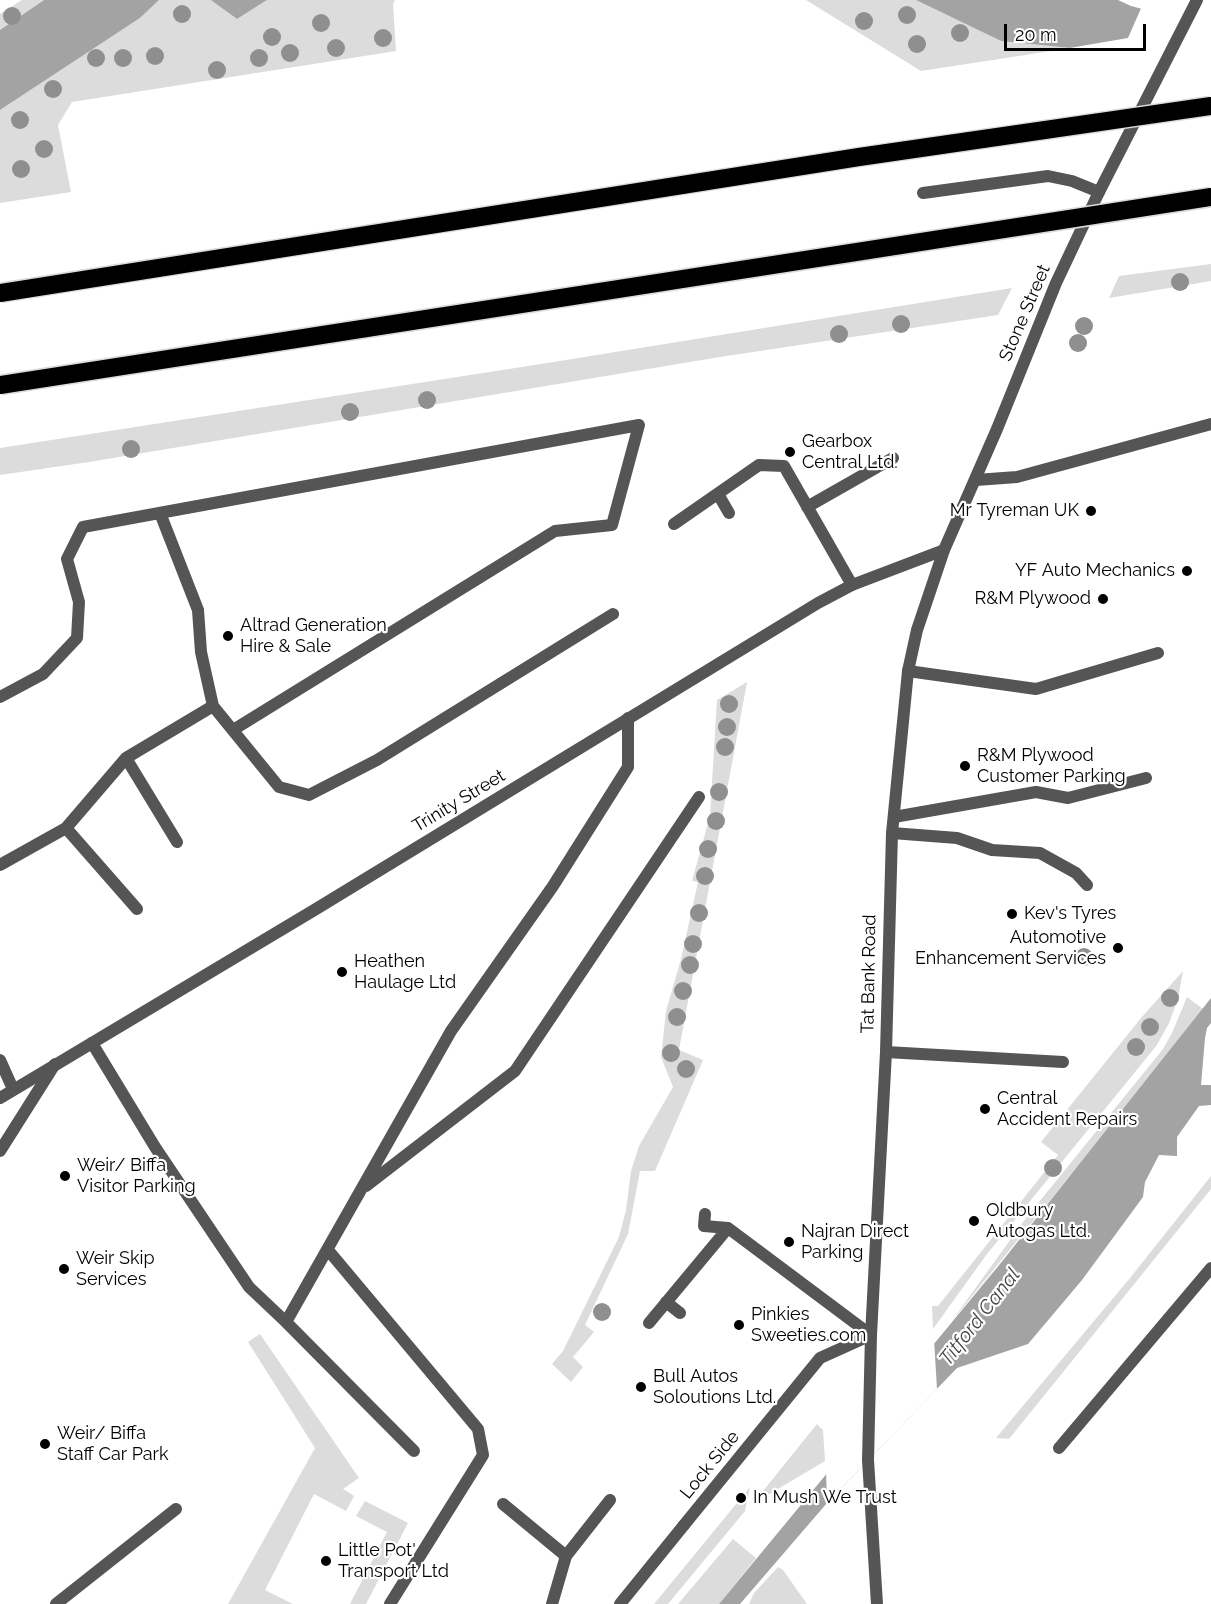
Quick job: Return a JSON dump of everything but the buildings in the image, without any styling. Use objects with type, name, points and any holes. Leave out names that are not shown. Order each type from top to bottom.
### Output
[{"type":"highway","points":[[0,293],[859,157],[1211,106]]},
{"type":"highway","points":[[0,385],[1211,197]]},
{"type":"street","name":"Stone Street","points":[[944,550],[976,480],[1056,283],[1099,192],[1197,0]]},
{"type":"street","points":[[923,193],[1048,176],[1072,181],[1099,192]]},
{"type":"street","points":[[976,480],[1017,477],[1211,424]]},
{"type":"street","points":[[0,697],[43,674],[76,638],[79,602],[68,559],[83,527],[639,425],[612,525],[555,531],[233,730]]},
{"type":"street","points":[[807,507],[893,458]]},
{"type":"street","points":[[674,524],[759,465],[784,466],[852,585]]},
{"type":"street","points":[[718,494],[729,513]]},
{"type":"street","points":[[160,513],[198,610],[201,652],[213,706],[279,787],[309,795],[377,760],[613,614]]},
{"type":"street","name":"Trinity Street","points":[[0,1098],[316,909],[818,603],[852,585],[944,550]]},
{"type":"street","name":"Tat Bank Road","points":[[877,1604],[868,1460],[869,1404],[886,1052],[892,833],[908,671],[917,630],[944,550]]},
{"type":"street","points":[[908,671],[1036,690],[1158,653]]},
{"type":"street","points":[[0,865],[66,828],[126,758],[213,706]]},
{"type":"street","points":[[286,1322],[452,1031],[553,886],[628,767],[628,718]]},
{"type":"street","points":[[126,758],[177,842]]},
{"type":"street","points":[[894,817],[1036,792],[1068,798],[1146,778]]},
{"type":"street","points":[[362,1189],[515,1071],[699,797]]},
{"type":"street","points":[[66,828],[137,909]]},
{"type":"street","points":[[892,833],[957,838],[992,850],[1040,854],[1076,873],[1087,885]]},
{"type":"street","points":[[92,1043],[155,1148],[249,1287],[414,1451]]},
{"type":"street","points":[[886,1052],[1063,1062]]},
{"type":"street","points":[[0,1060],[13,1089]]},
{"type":"street","points":[[0,1151],[55,1064]]},
{"type":"street","points":[[705,1214],[704,1226],[728,1228],[871,1335]]},
{"type":"street","points":[[649,1323],[728,1228]]},
{"type":"street","points":[[328,1250],[478,1430],[483,1455],[390,1604]]},
{"type":"street","points":[[1059,1448],[1211,1268]]},
{"type":"street","points":[[666,1302],[680,1313]]},
{"type":"street","name":"Lock Side","points":[[620,1604],[820,1358],[871,1335]]},
{"type":"street","points":[[552,1604],[566,1556],[610,1500]]},
{"type":"street","points":[[502,1504],[566,1556]]},
{"type":"street","points":[[56,1604],[176,1509]]},
{"type":"shaded area","points":[[22,0],[44,0],[0,30],[0,14]]},
{"type":"shaded area","points":[[159,0],[212,0],[237,19],[267,0],[395,0],[393,4],[396,51],[72,102],[58,125],[71,192],[0,203],[0,110],[140,18]]},
{"type":"shaded area","points":[[806,0],[916,0],[1001,41],[1071,48],[921,71]]},
{"type":"shaded area","points":[[1211,264],[1211,281],[1109,298],[1119,276]]},
{"type":"shaded area","points":[[1012,288],[998,315],[720,357],[0,475],[0,448]]},
{"type":"shaded area","points":[[747,682],[679,1050],[703,1060],[655,1171],[640,1171],[628,1234],[585,1325],[594,1332],[573,1357],[583,1367],[571,1382],[552,1364],[563,1351],[619,1237],[626,1210],[631,1171],[639,1146],[673,1087],[661,1057],[666,1011],[681,959],[698,882],[692,881],[710,816],[717,700]]},
{"type":"shaded area","points":[[1183,971],[1178,999],[1157,1045],[987,1254],[933,1329],[932,1306],[938,1306],[1058,1155],[1041,1142],[1141,1018]]},
{"type":"shaded area","points":[[1187,997],[1203,1009],[951,1322],[1026,1218],[1163,1049]]},
{"type":"shaded area","points":[[1211,1176],[1211,1189],[1009,1439],[996,1438],[1130,1278]]},
{"type":"shaded area","points":[[260,1334],[359,1478],[343,1489],[354,1496],[346,1511],[314,1494],[265,1590],[293,1604],[228,1604],[315,1448],[248,1342]]},
{"type":"shaded area","points":[[817,1424],[823,1430],[825,1461],[766,1496],[759,1496]]},
{"type":"shaded area","points":[[750,1487],[745,1511],[668,1604],[654,1604]]},
{"type":"shaded area","points":[[365,1501],[408,1523],[366,1604],[350,1604],[387,1532],[356,1516]]},
{"type":"shaded area","points":[[733,1539],[756,1558],[719,1604],[678,1604]]},
{"type":"shaded area","points":[[778,1567],[783,1570],[807,1604],[749,1604],[754,1593]]},
{"type":"water","points":[[44,0],[159,0],[140,18],[0,110],[0,30]]},
{"type":"water","points":[[211,0],[267,0],[237,19]]},
{"type":"water","points":[[916,0],[1118,0],[1131,6],[1211,27],[1203,91],[1104,55],[1071,48],[1001,41]]},
{"type":"water","name":"Titford Canal","points":[[1211,998],[1211,1023],[1207,1028],[1205,1038],[1201,1085],[1211,1085],[1211,1105],[1199,1106],[1177,1137],[1177,1156],[1159,1155],[1145,1182],[1143,1197],[1082,1280],[1028,1344],[957,1368],[827,1503],[740,1604],[719,1604],[1000,1264]]},
{"type":"pier","points":[[1142,6],[1211,24],[1211,104],[1201,94],[1103,58],[1058,50],[1128,38]]},
{"type":"pier","points":[[934,1339],[937,1389],[827,1503],[826,1469]]},
{"type":"place","name":"Gearbox Central Ltd.","points":[[790,452]]},
{"type":"place","name":"Mr Tyreman UK","points":[[1091,511]]},
{"type":"place","name":"YF Auto Mechanics","points":[[1187,571]]},
{"type":"place","name":"R&M Plywood","points":[[1103,599]]},
{"type":"place","name":"Altrad Generation Hire & Sale","points":[[228,636]]},
{"type":"place","name":"R&M Plywood Customer Parking","points":[[965,766]]},
{"type":"place","name":"Kev's Tyres","points":[[1012,914]]},
{"type":"place","name":"Automotive Enhancement Services","points":[[1118,948]]},
{"type":"place","name":"Heathen Haulage Ltd","points":[[342,972]]},
{"type":"place","name":"Central Accident Repairs","points":[[985,1109]]},
{"type":"place","name":"Weir/ Biffa Visitor Parking","points":[[65,1176]]},
{"type":"place","name":"Oldbury Autogas Ltd.","points":[[974,1221]]},
{"type":"place","name":"Najran Direct Parking","points":[[789,1242]]},
{"type":"place","name":"Weir Skip Services","points":[[64,1269]]},
{"type":"place","name":"Pinkies Sweeties.com","points":[[739,1325]]},
{"type":"place","name":"Bull Autos Soloutions Ltd.","points":[[641,1387]]},
{"type":"place","name":"Weir/ Biffa Staff Car Park","points":[[45,1444]]},
{"type":"place","name":"In Mush We Trust","points":[[741,1498]]},
{"type":"place","name":"Little Pot' Transport Ltd","points":[[326,1561]]}]
